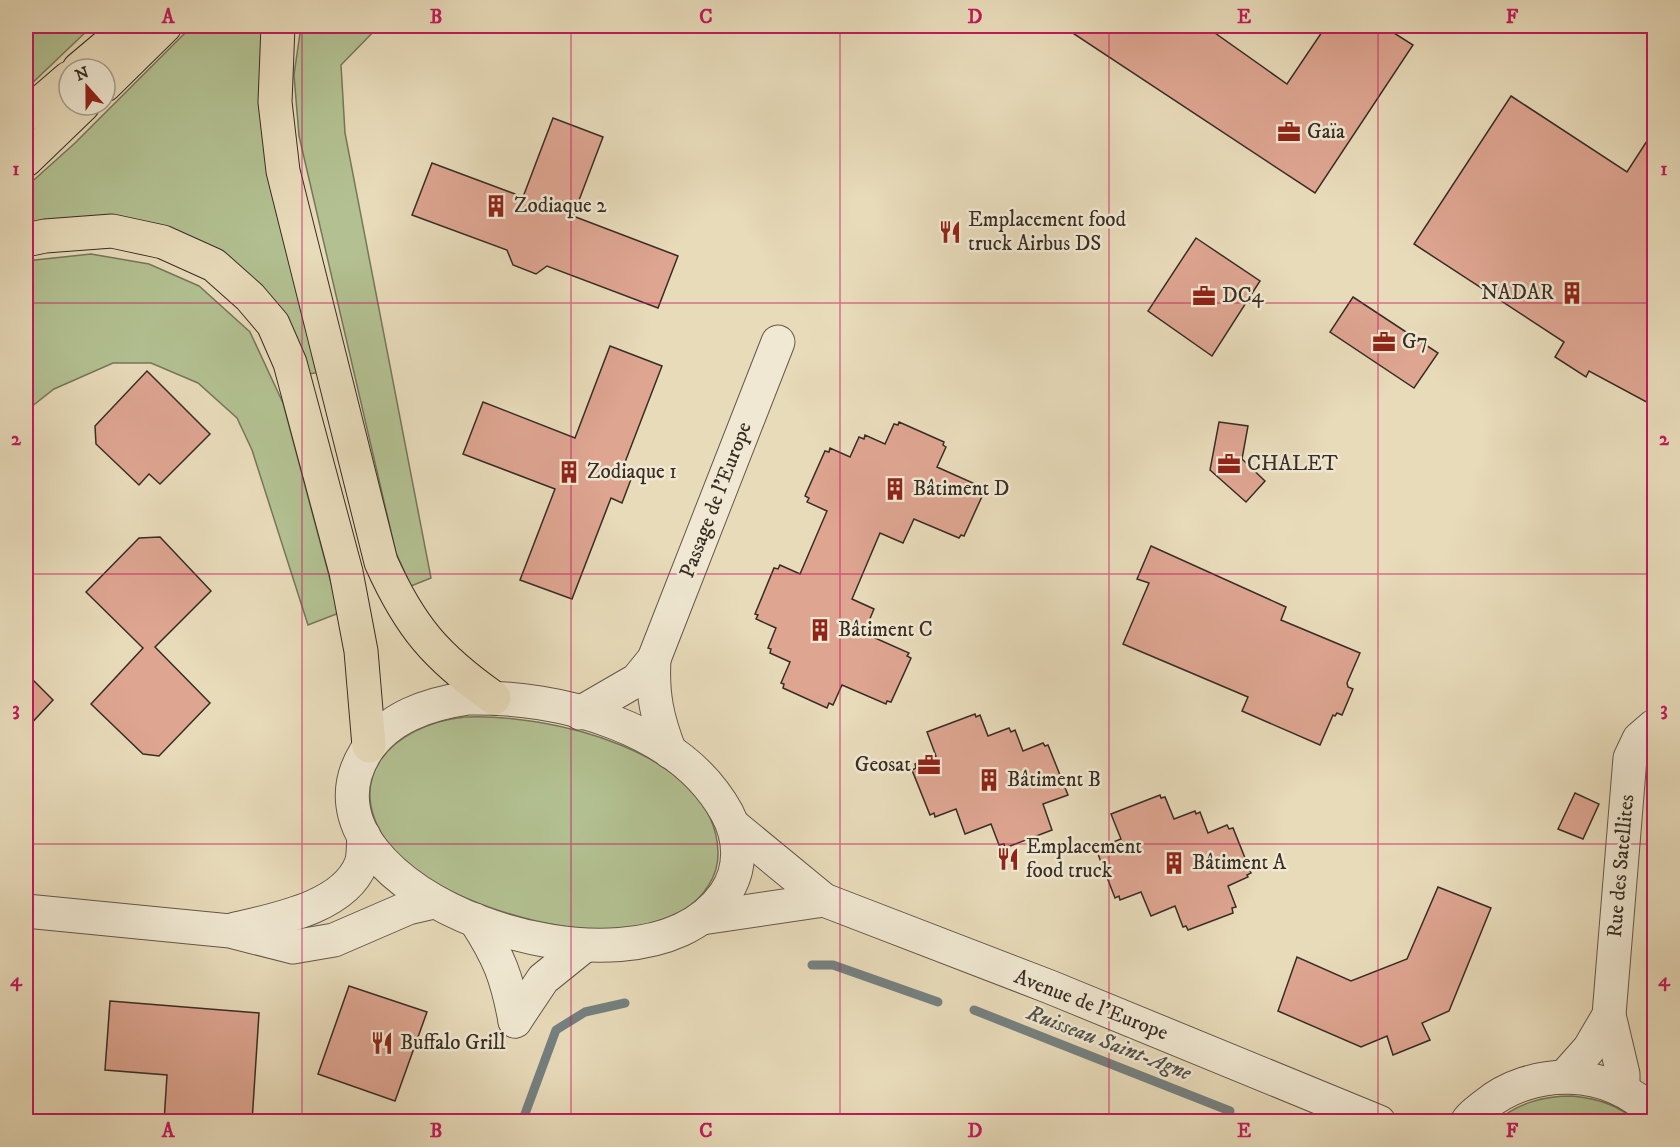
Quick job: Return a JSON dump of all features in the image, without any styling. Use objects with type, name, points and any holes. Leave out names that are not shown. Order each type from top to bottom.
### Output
[{"type":"main road","points":[[94,57],[132,26]]},
{"type":"main road","points":[[102,57],[132,26]]},
{"type":"main road","points":[[117,73],[165,26]]},
{"type":"main road","points":[[278,26],[275,102],[284,171],[381,562],[400,603],[432,646],[460,674],[494,698]]},
{"type":"main road","points":[[26,114],[57,88]]},
{"type":"main road","points":[[26,136],[57,104]]},
{"type":"main road","points":[[26,160],[71,117]]},
{"type":"main road","points":[[26,240],[45,236],[112,231],[163,242],[214,265],[249,297],[273,324],[290,363],[346,572],[361,651],[369,746]]},
{"type":"street","name":"Passage de l'Europe","points":[[580,713],[637,680],[654,659],[778,342]]},
{"type":"street","name":"Passage de l'Europe","points":[[654,659],[653,692],[658,720],[670,752]]},
{"type":"street","name":"Avenue de l'Europe","points":[[494,698],[537,702],[580,713],[626,729],[670,752],[699,773],[719,798],[734,826],[738,858],[732,882],[724,895],[702,918],[675,933],[621,946],[584,946],[529,938],[475,920],[434,902],[401,880],[375,855],[354,812],[352,785],[358,764],[369,746],[389,727],[409,713],[440,702],[494,698]]},
{"type":"street","name":"Rue des Satellites","points":[[1623,1090],[1623,1074],[1609,1016],[1630,758],[1639,739],[1654,726]]},
{"type":"street","name":"Avenue de l'Europe","points":[[734,826],[824,900],[1050,987],[1367,1119]]},
{"type":"street","name":"Avenue de l'Europe","points":[[230,931],[296,914],[330,897],[350,883],[362,863],[364,836]]},
{"type":"street","name":"Avenue de l'Europe","points":[[702,918],[824,900]]},
{"type":"street","name":"Avenue de l'Europe","points":[[26,911],[230,931],[293,947],[334,940],[408,908],[434,902]]},
{"type":"street","points":[[475,920],[497,954],[507,980],[514,1021],[543,979],[584,946]]},
{"type":"street","name":"Rue des Satellites","points":[[1565,1076],[1589,1049],[1609,1016]]},
{"type":"street","points":[[1465,1120],[1497,1095],[1530,1081],[1565,1076],[1595,1080],[1623,1090],[1654,1114]]},
{"type":"green space","points":[[26,26],[92,26],[57,57],[26,89]]},
{"type":"green space","points":[[192,26],[266,26],[322,372],[308,374],[243,275],[26,225],[26,187],[101,117],[117,117],[117,101]]},
{"type":"green space","points":[[301,26],[379,26],[341,65],[345,133],[431,578],[411,586],[396,553],[299,136],[294,75]]},
{"type":"green space","points":[[91,254],[149,264],[199,286],[250,332],[283,403],[339,613],[308,625],[252,450],[237,418],[198,383],[151,363],[113,363],[54,389],[26,411],[26,261]]},
{"type":"green space","points":[[465,717],[498,717],[579,731],[620,745],[657,763],[688,787],[710,817],[718,861],[713,878],[703,893],[682,911],[645,925],[596,930],[566,927],[499,910],[466,898],[411,867],[392,849],[377,824],[370,800],[372,779],[380,760],[395,744],[415,731],[438,722]]},
{"type":"green space","points":[[1572,1096],[1607,1103],[1623,1111],[1637,1122],[1495,1122],[1522,1105],[1551,1097]]},
{"type":"building","name":"Gaïa","points":[[1062,26],[1205,26],[1287,84],[1326,26],[1383,26],[1413,45],[1315,193]]},
{"type":"building","name":"NADAR","points":[[1511,96],[1627,172],[1654,130],[1654,406],[1589,371],[1586,377],[1555,357],[1564,342],[1414,244]]},
{"type":"building","name":"Zodiaque 2","points":[[553,118],[603,137],[573,216],[678,256],[658,308],[547,266],[536,274],[513,265],[507,250],[412,215],[432,163],[523,197]]},
{"type":"building","name":"DC4","points":[[1196,238],[1260,281],[1212,356],[1148,311]]},
{"type":"building","name":"G7","points":[[1353,297],[1438,353],[1414,388],[1330,332]]},
{"type":"building","name":"Zodiaque 1","points":[[610,346],[662,366],[622,470],[633,474],[622,503],[611,498],[572,599],[520,580],[555,489],[463,454],[483,402],[575,438]]},
{"type":"building","points":[[147,371],[210,434],[160,484],[149,474],[139,485],[96,444],[95,426]]},
{"type":"building","points":[[899,422],[944,442],[943,445],[946,447],[937,467],[982,487],[980,490],[984,492],[964,536],[961,535],[959,538],[914,519],[903,543],[880,533],[852,599],[874,609],[864,633],[909,653],[907,656],[911,658],[891,702],[887,701],[886,704],[842,685],[833,705],[829,703],[827,708],[783,688],[784,684],[781,683],[790,662],[770,653],[771,649],[768,648],[776,628],[756,619],[758,615],[755,614],[774,568],[778,569],[780,565],[800,574],[827,511],[807,502],[809,498],[805,496],[825,451],[829,452],[830,448],[850,457],[859,437],[864,439],[865,435],[885,444],[894,424],[898,425]]},
{"type":"building","name":"CHALET","points":[[1219,422],[1248,426],[1242,459],[1265,481],[1246,502],[1210,470]]},
{"type":"building","points":[[160,537],[211,591],[155,647],[210,703],[159,756],[143,754],[91,704],[143,648],[86,592],[139,538]]},
{"type":"building","points":[[1151,546],[1286,607],[1281,620],[1360,653],[1347,683],[1348,687],[1353,689],[1342,715],[1337,713],[1333,715],[1320,745],[1242,711],[1248,697],[1123,644],[1149,583],[1137,579]]},
{"type":"building","points":[[26,673],[53,700],[26,729]]},
{"type":"building","name":"Bâtiment B","points":[[975,714],[976,717],[980,715],[988,736],[1009,728],[1011,732],[1015,730],[1023,751],[1043,743],[1045,746],[1048,745],[1068,795],[1043,804],[1052,830],[1005,848],[1004,844],[999,845],[991,824],[965,834],[956,809],[935,817],[934,813],[930,815],[912,770],[916,768],[915,764],[936,756],[927,732]]},
{"type":"building","points":[[1575,793],[1599,804],[1583,839],[1558,829]]},
{"type":"building","name":"Bâtiment A","points":[[1160,795],[1161,798],[1165,797],[1174,819],[1195,811],[1196,814],[1200,812],[1208,833],[1227,825],[1229,829],[1233,828],[1251,873],[1247,875],[1248,877],[1228,886],[1236,907],[1232,908],[1233,913],[1188,930],[1186,926],[1183,927],[1175,906],[1151,916],[1141,892],[1120,900],[1119,896],[1115,898],[1096,849],[1121,839],[1111,814]]},
{"type":"building","points":[[1438,887],[1491,908],[1449,1011],[1422,1023],[1430,1040],[1393,1055],[1387,1036],[1361,1047],[1278,1011],[1297,957],[1351,981],[1407,959]]},
{"type":"building","points":[[349,986],[427,1012],[395,1101],[318,1074]]},
{"type":"building","points":[[110,1001],[259,1013],[252,1122],[164,1122],[167,1075],[105,1070]]},
{"type":"waterway","name":"Ruisseau Saint-Agne","points":[[812,965],[833,965],[938,1002]]},
{"type":"waterway","name":"Ruisseau Saint-Agne","points":[[522,1122],[556,1030],[585,1012],[625,1003]]},
{"type":"waterway","name":"Ruisseau Saint-Agne","points":[[974,1010],[1230,1111]]},
{"type":"place","name":"Gaïa","points":[[1289,132]]},
{"type":"place","name":"Zodiaque 2","points":[[496,206]]},
{"type":"place","name":"Emplacement food truck Airbus DS","points":[[950,232]]},
{"type":"place","name":"NADAR","points":[[1572,293]]},
{"type":"place","name":"DC4","points":[[1204,296]]},
{"type":"place","name":"G7","points":[[1384,342]]},
{"type":"place","name":"CHALET","points":[[1229,464]]},
{"type":"place","name":"Zodiaque 1","points":[[569,472]]},
{"type":"place","name":"Bâtiment D","points":[[895,489]]},
{"type":"place","name":"Bâtiment C","points":[[820,630]]},
{"type":"place","name":"Geosat","points":[[929,765]]},
{"type":"place","name":"Bâtiment B","points":[[989,780]]},
{"type":"place","name":"Emplacement food truck","points":[[1008,859]]},
{"type":"place","name":"Bâtiment A","points":[[1174,863]]},
{"type":"place","name":"Buffalo Grill","points":[[382,1043]]}]
